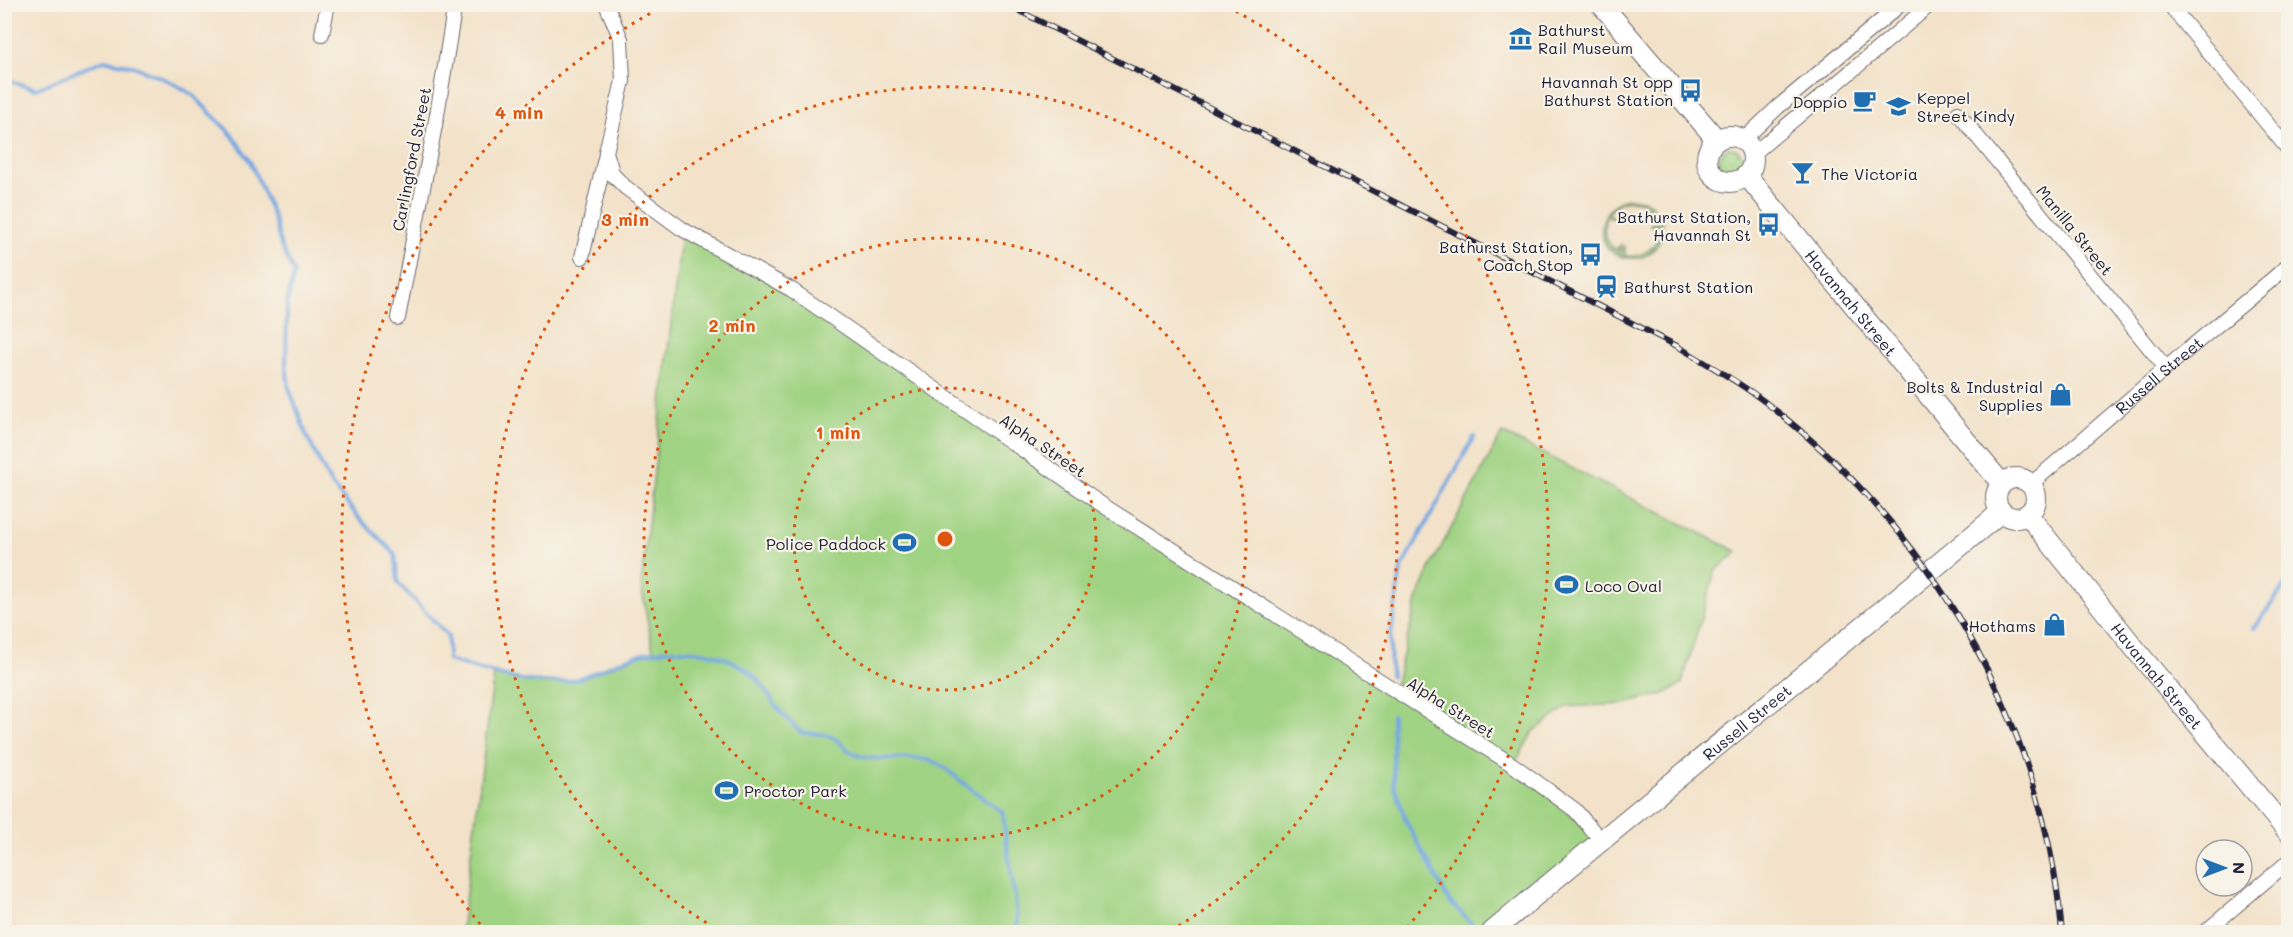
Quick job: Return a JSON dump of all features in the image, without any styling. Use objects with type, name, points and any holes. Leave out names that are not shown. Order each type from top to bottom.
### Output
[{"type":"street","points":[[322,34],[328,4]]},
{"type":"street","name":"Carlingford Street","points":[[398,318],[455,4]]},
{"type":"street","points":[[582,257],[623,81],[621,39],[606,4]]},
{"type":"street","points":[[1601,4],[1717,140]]},
{"type":"street","points":[[1748,147],[1828,64],[1901,4]]},
{"type":"street","points":[[1748,147],[1772,135],[1931,4]]},
{"type":"street","points":[[2169,4],[2289,148]]},
{"type":"street","points":[[1828,64],[1841,80]]},
{"type":"street","name":"Manilla Street","points":[[1958,113],[2166,368]]},
{"type":"street","points":[[1728,136],[1748,147],[1752,168],[1747,176],[1735,183],[1727,183],[1714,177],[1709,170],[1707,156],[1712,144],[1728,136]]},
{"type":"street","name":"Alpha Street","points":[[606,152],[613,176],[682,229],[792,290],[1101,504],[1513,765],[1575,810],[1601,840]]},
{"type":"street","name":"Havannah Street","points":[[1747,176],[2001,483]]},
{"type":"street","name":"Russell Street","points":[[2031,484],[2289,266]]},
{"type":"street","points":[[2018,478],[2031,484],[2036,501],[2028,515],[2023,518],[2011,518],[2001,512],[1995,501],[2001,483],[2018,478]]},
{"type":"street","name":"Russell Street","points":[[1492,933],[1601,840],[1844,644],[2001,512]]},
{"type":"street","name":"Havannah Street","points":[[2028,515],[2140,655],[2289,832]]},
{"type":"street","points":[[2205,933],[2289,862]]},
{"type":"green space","points":[[1731,148],[1740,151],[1743,160],[1740,169],[1731,172],[1722,169],[1719,160],[1722,151]]},
{"type":"green space","points":[[1628,198],[1644,200],[1653,206],[1645,215],[1643,213],[1648,205],[1632,200],[1626,201],[1616,205],[1608,214],[1616,219],[1606,217],[1604,231],[1606,239],[1614,250],[1622,244],[1616,255],[1608,248],[1604,240],[1602,223],[1611,207]]},
{"type":"green space","points":[[1662,221],[1660,239],[1651,252],[1637,258],[1619,256],[1625,245],[1625,256],[1638,255],[1650,249],[1657,239],[1660,226],[1650,224]]},
{"type":"green space","name":"Police Paddock","points":[[682,229],[792,290],[991,429],[1394,690],[1417,600],[1431,566],[1502,433],[1738,552],[1715,571],[1682,684],[1664,694],[1623,704],[1567,707],[1533,732],[1514,765],[1601,840],[1492,932],[461,932],[494,674],[540,681],[569,681],[589,676],[653,651],[641,585]]},
{"type":"waterway","points":[[4,79],[36,89],[104,60],[133,66],[169,81],[192,94],[232,135],[250,161],[274,218],[281,246],[294,273],[287,303],[286,365],[289,388],[307,437],[331,484],[359,518],[395,554],[398,583],[448,636],[448,660],[508,677],[538,682],[577,679],[622,661],[657,651],[688,650],[732,661],[754,676],[776,706],[802,733],[830,736],[852,753],[860,756],[876,759],[915,758],[936,763],[1003,813],[1018,932]]},
{"type":"waterway","points":[[1391,677],[1390,642],[1401,569],[1474,437]]},
{"type":"waterway","points":[[2254,628],[2288,581]]},
{"type":"waterway","points":[[1392,715],[1394,785],[1406,821],[1449,901],[1472,924]]},
{"type":"railway","points":[[1006,4],[1677,346],[1755,394],[1825,453],[1880,510],[1928,571],[1969,636],[2004,706],[2031,778],[2051,854],[2062,932]]},
{"type":"place","name":"Bathurst Rail Museum","points":[[1520,38]]},
{"type":"place","name":"Havannah St opp Bathurst Station","points":[[1691,90]]},
{"type":"place","name":"Doppio","points":[[1865,101]]},
{"type":"place","name":"Keppel Street Kindy","points":[[1899,106]]},
{"type":"place","name":"The Victoria","points":[[1803,173]]},
{"type":"place","name":"Bathurst Station, Havannah St","points":[[1769,225]]},
{"type":"place","name":"Bathurst Station, Coach Stop","points":[[1591,255]]},
{"type":"place","name":"Bathurst Station","points":[[1606,286]]},
{"type":"place","name":"Bolts & Industrial Supplies","points":[[2061,395]]},
{"type":"place","name":"Police Paddock","points":[[904,543]]},
{"type":"place","name":"Loco Oval","points":[[1567,585]]},
{"type":"place","name":"Hothams","points":[[2054,625]]},
{"type":"place","name":"Proctor Park","points":[[726,790]]}]
